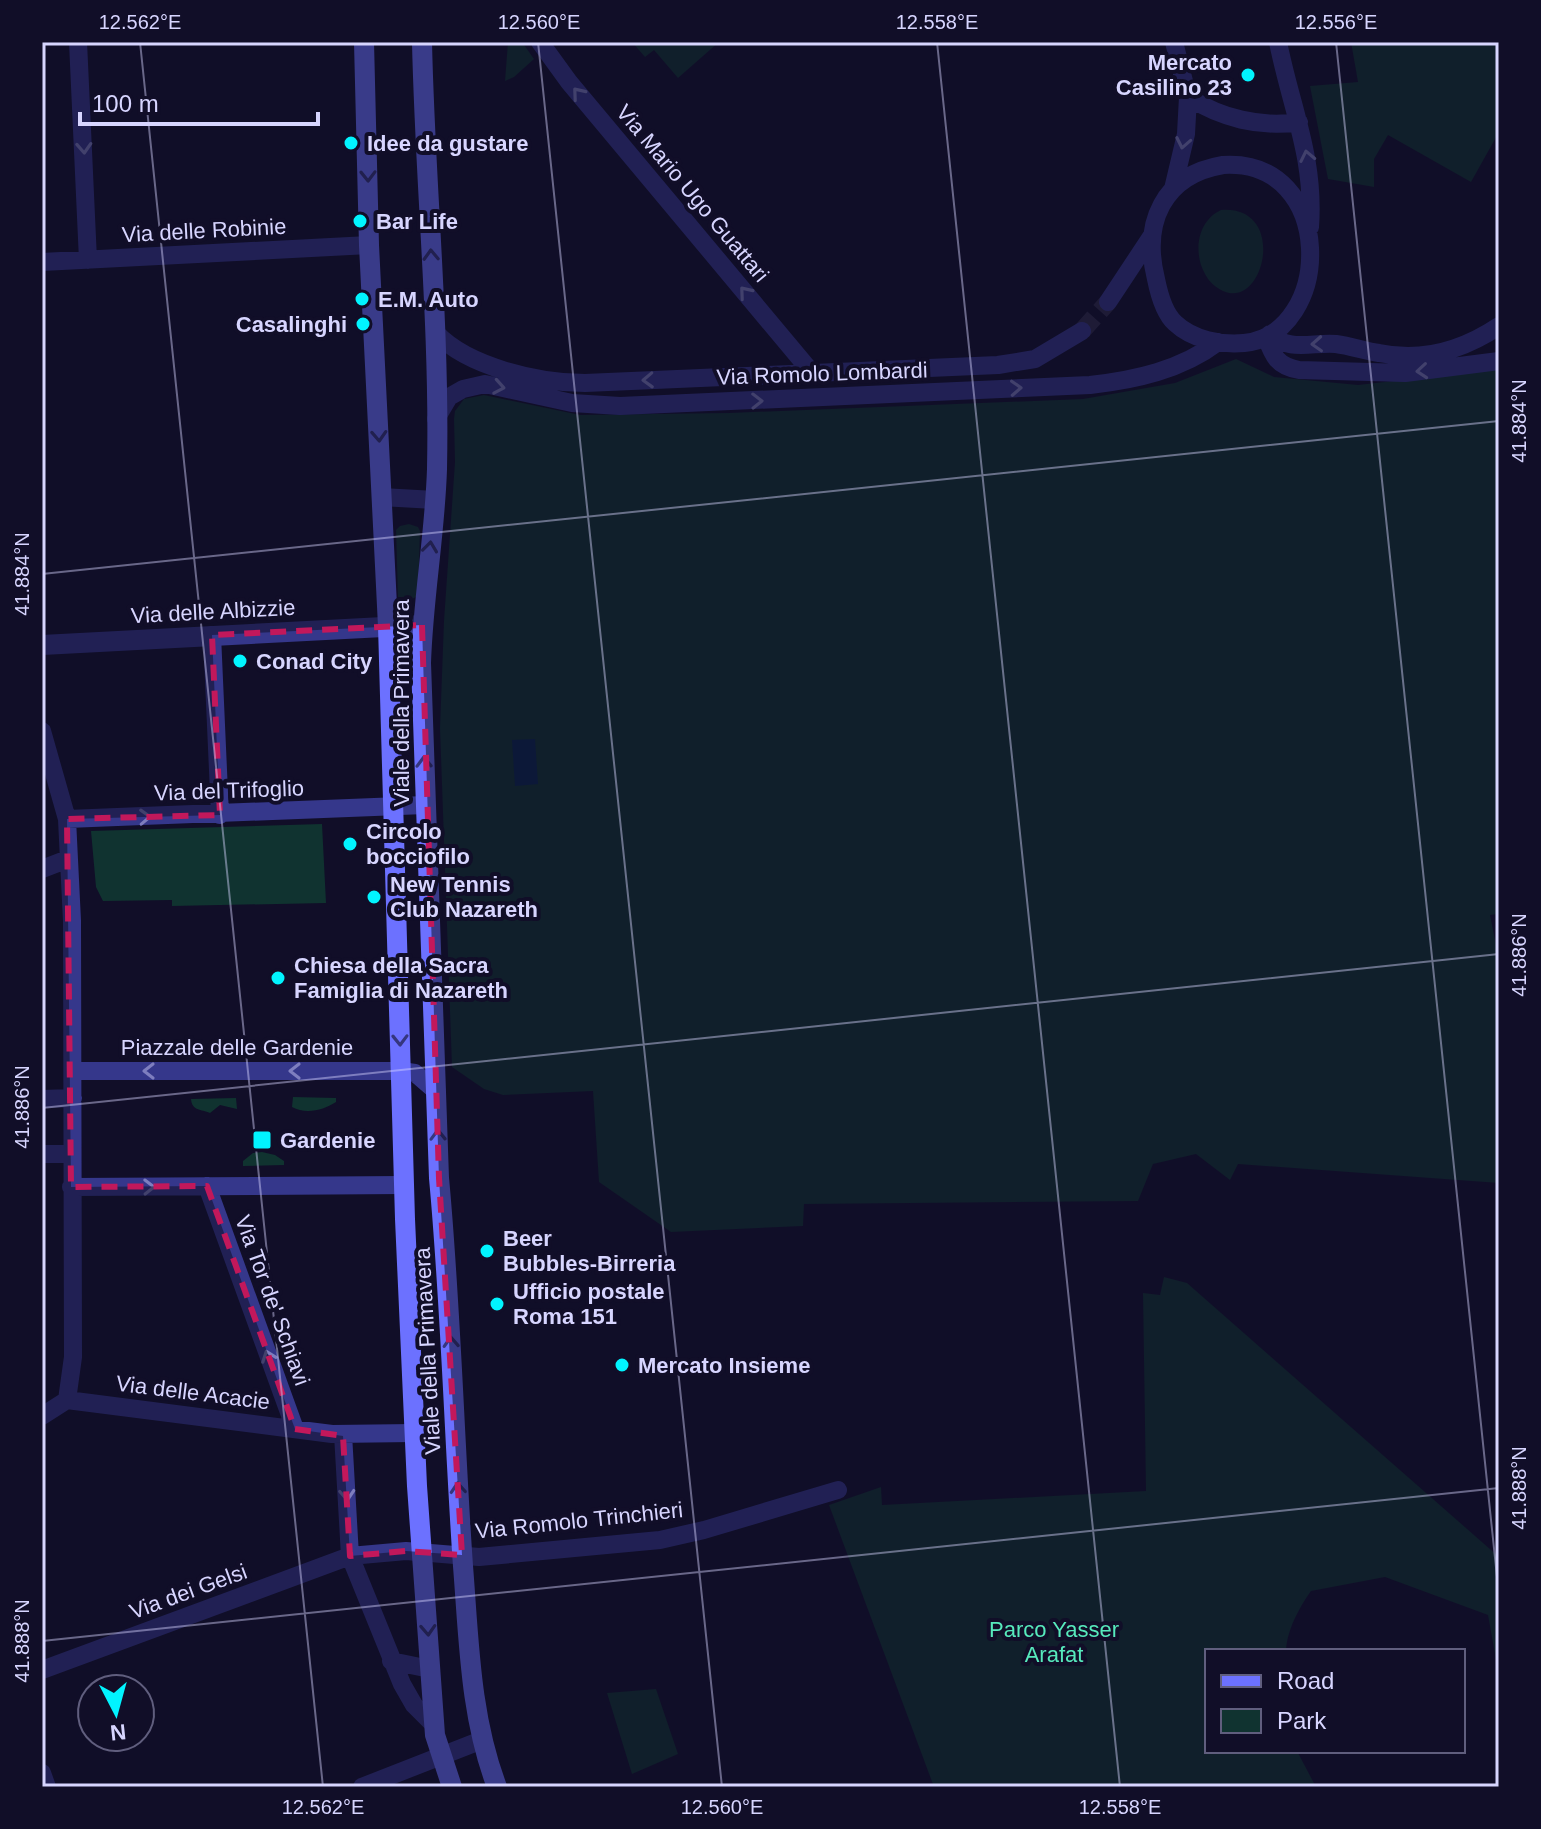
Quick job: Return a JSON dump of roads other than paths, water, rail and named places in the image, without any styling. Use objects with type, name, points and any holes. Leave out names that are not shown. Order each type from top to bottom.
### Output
[{"type":"main road","name":"Viale della Primavera","points":[[364,42],[369,245],[388,626],[404,1185],[421,1553]]},
{"type":"main road","name":"Viale della Primavera","points":[[422,42],[436,333],[435,500],[422,625],[425,805],[439,1178],[446,1238],[462,1555]]},
{"type":"main road","points":[[421,1553],[434,1725],[452,1787]]},
{"type":"main road","points":[[462,1555],[471,1680],[482,1740],[497,1787]]},
{"type":"street","points":[[78,42],[88,260]]},
{"type":"street","name":"Via Mario Ugo Guattari","points":[[540,42],[569,82],[813,374]]},
{"type":"street","points":[[1173,189],[1186,134],[1188,97],[1174,42]]},
{"type":"street","points":[[1151,237],[1155,276],[1169,315],[1188,332],[1218,342],[1243,343],[1268,336],[1291,313],[1302,295],[1309,266],[1311,176],[1278,42]]},
{"type":"street","points":[[1188,97],[1214,111],[1255,123],[1277,125],[1299,122]]},
{"type":"street","points":[[1104,299],[1131,268],[1151,237],[1159,210],[1173,189],[1185,178],[1209,168],[1229,165],[1255,169],[1274,178],[1288,189],[1310,233]]},
{"type":"street","name":"Via delle Robinie","points":[[42,262],[369,245]]},
{"type":"street","points":[[1268,336],[1288,345],[1337,344],[1406,357],[1464,346],[1499,326]]},
{"type":"street","name":"Via Romolo Lombardi","points":[[436,333],[458,353],[478,361],[567,382],[1010,364],[1035,359],[1060,345],[1078,328]]},
{"type":"street","points":[[1268,336],[1276,361],[1282,366],[1299,370],[1405,373],[1499,361]]},
{"type":"street","name":"Via Romolo Lombardi","points":[[436,419],[449,397],[485,384],[572,403],[620,406],[1090,385],[1156,373],[1195,358],[1218,342]]},
{"type":"street","points":[[381,497],[435,500]]},
{"type":"street","name":"Via delle Albizzie","points":[[42,645],[422,625]]},
{"type":"street","points":[[212,635],[220,815]]},
{"type":"street","points":[[42,731],[67,819],[74,978],[71,1154],[73,1357],[67,1400],[42,1416]]},
{"type":"street","name":"Via del Trifoglio","points":[[67,819],[425,805]]},
{"type":"street","points":[[42,869],[68,859]]},
{"type":"street","name":"Piazzale delle Gardenie","points":[[73,1071],[401,1071]]},
{"type":"street","points":[[401,1071],[415,1073],[437,1092]]},
{"type":"street","points":[[42,1099],[73,1098]]},
{"type":"street","points":[[42,1154],[71,1154]]},
{"type":"street","points":[[71,1187],[404,1185]]},
{"type":"street","name":"Via Tor de' Schiavi","points":[[207,1186],[295,1429]]},
{"type":"street","name":"Via delle Acacie","points":[[67,1400],[343,1434],[414,1433]]},
{"type":"street","points":[[343,1434],[350,1556],[391,1661],[414,1705],[434,1725]]},
{"type":"street","name":"Via Romolo Trinchieri","points":[[421,1553],[479,1557],[660,1540],[838,1490]]},
{"type":"street","name":"Via dei Gelsi","points":[[42,1670],[350,1556],[406,1551],[421,1553]]},
{"type":"street","points":[[391,1661],[430,1669]]},
{"type":"street","points":[[362,1787],[482,1740]]},
{"type":"street","points":[[42,1773],[47,1787]]},
{"type":"water","points":[[535,739],[538,784],[515,786],[512,740]]},
{"type":"tunnel","points":[[1082,331],[1108,302]]},
{"type":"place","name":"Mercato Casilino 23","points":[[1248,75]]},
{"type":"place","name":"Idee da gustare","points":[[351,143]]},
{"type":"place","name":"Bar Life","points":[[360,221]]},
{"type":"place","name":"E.M. Auto","points":[[362,299]]},
{"type":"place","name":"Casalinghi","points":[[363,324]]},
{"type":"place","name":"Conad City","points":[[240,661]]},
{"type":"place","name":"Circolo bocciofilo","points":[[350,844]]},
{"type":"place","name":"New Tennis Club Nazareth","points":[[374,897]]},
{"type":"place","name":"Chiesa della Sacra Famiglia di Nazareth","points":[[278,978]]},
{"type":"place","name":"Gardenie","points":[[262,1140]]},
{"type":"place","name":"Beer Bubbles-Birreria","points":[[487,1251]]},
{"type":"place","name":"Ufficio postale Roma 151","points":[[497,1304]]},
{"type":"place","name":"Mercato Insieme","points":[[622,1365]]},
{"type":"park label","name":"Parco Yasser Arafat","points":[[1054,1642]]}]
